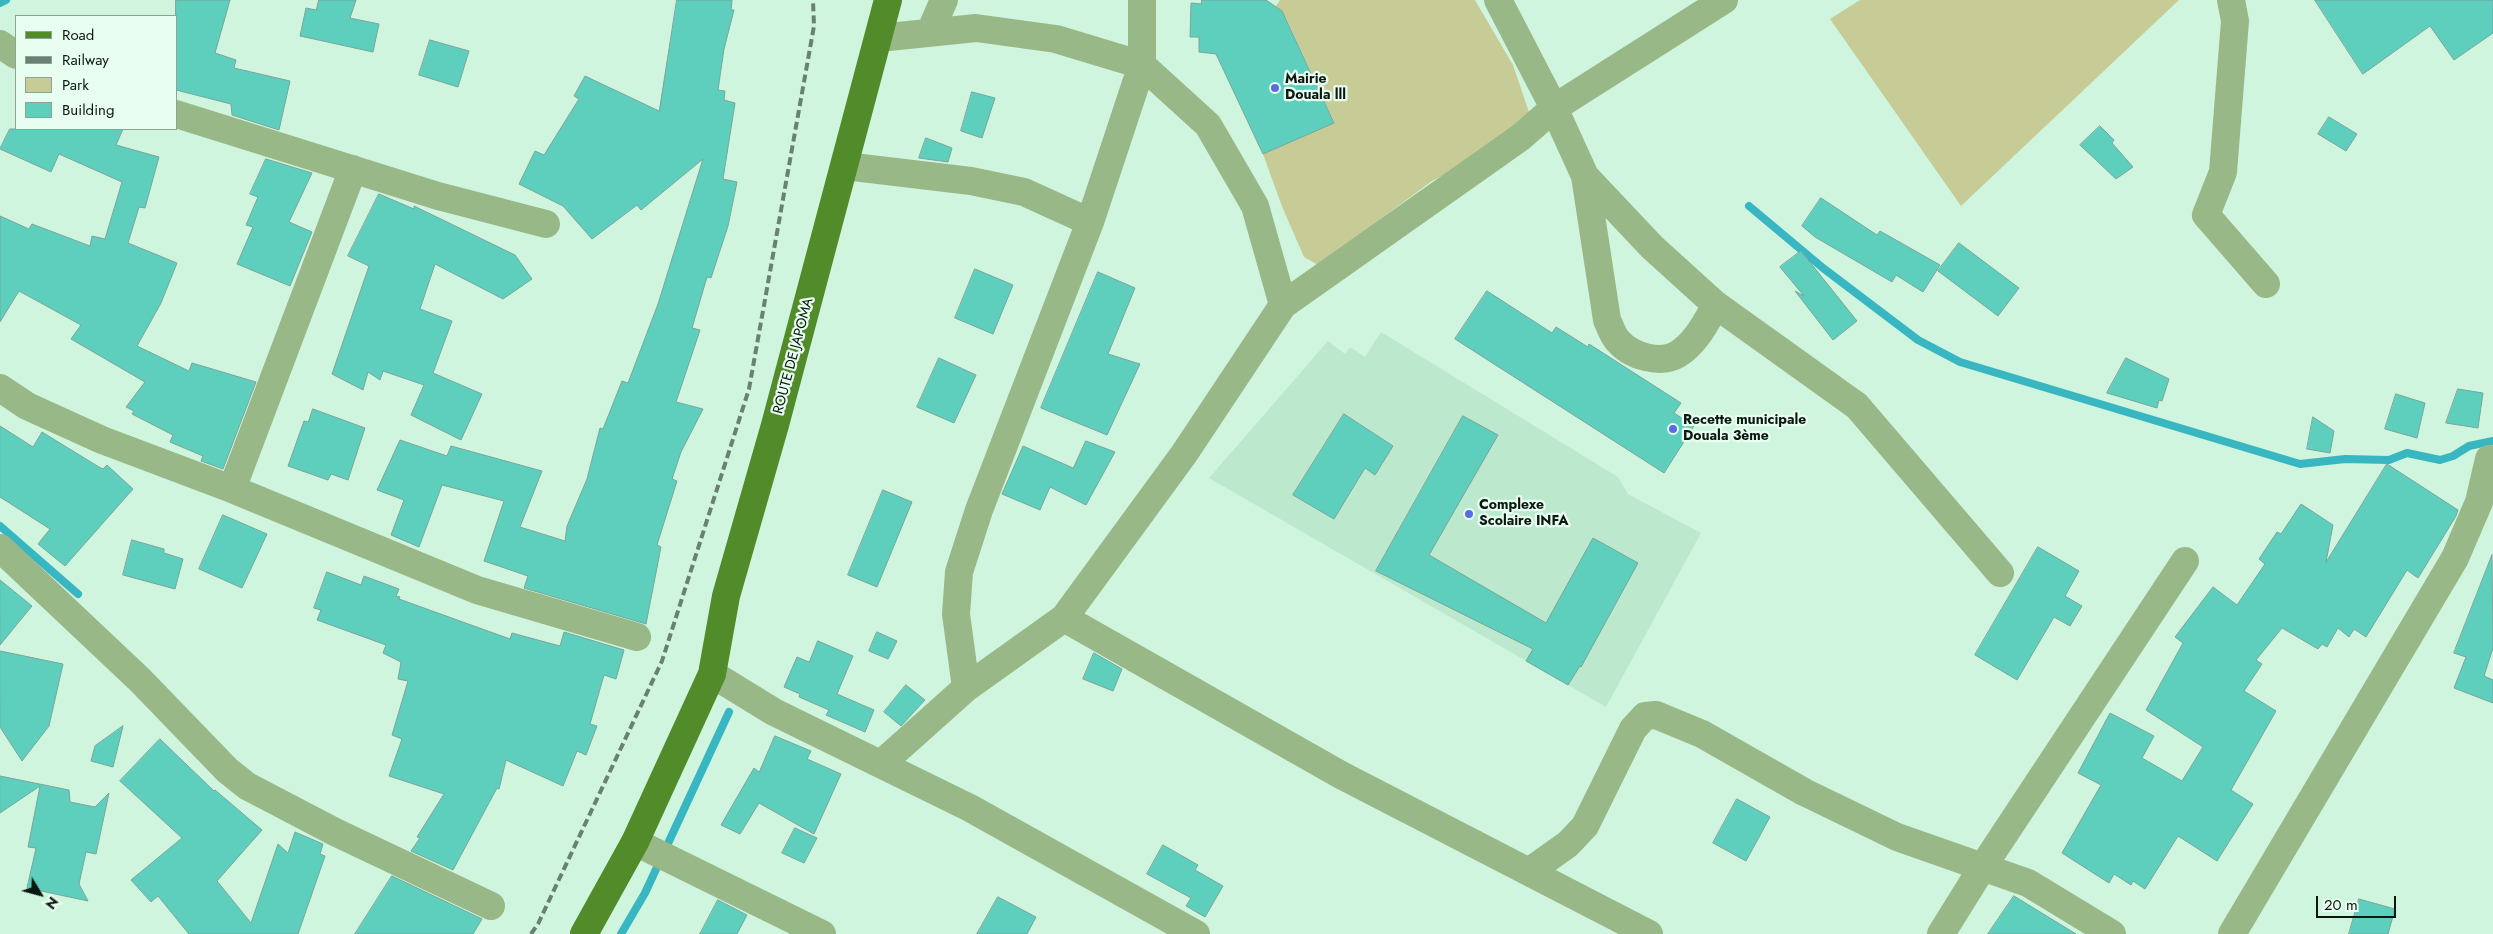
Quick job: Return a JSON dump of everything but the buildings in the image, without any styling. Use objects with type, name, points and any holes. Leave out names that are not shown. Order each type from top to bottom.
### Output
[{"type":"main road","name":"ROUTE DE JAPOMA","points":[[584,934],[635,842],[712,674],[726,596],[845,166],[888,0]]},
{"type":"street","points":[[930,32],[944,0]]},
{"type":"street","points":[[966,688],[956,614],[959,572],[979,510],[1090,222],[1142,65],[1142,0]]},
{"type":"street","points":[[1498,0],[1554,108],[1585,176],[1607,320],[1617,340],[1635,354],[1657,360],[1678,355],[1698,336],[1716,305]]},
{"type":"street","points":[[881,764],[966,688],[1064,618],[1184,454],[1283,305],[1521,137],[1554,108],[1724,0]]},
{"type":"street","points":[[2231,0],[2235,21],[2223,172],[2206,216],[2266,284]]},
{"type":"street","points":[[879,38],[976,28],[1056,39],[1142,65],[1208,125],[1255,206],[1283,305]]},
{"type":"street","points":[[0,44],[15,54]]},
{"type":"street","points":[[178,115],[438,196],[546,224]]},
{"type":"street","points":[[845,166],[971,181],[1024,192],[1090,222]]},
{"type":"street","points":[[232,489],[353,169]]},
{"type":"street","points":[[1585,176],[1652,247],[1716,305],[1857,406],[2000,573]]},
{"type":"street","points":[[0,388],[27,406],[102,440],[232,489],[478,590],[637,637]]},
{"type":"street","points":[[2232,934],[2455,558],[2479,502],[2489,459]]},
{"type":"street","points":[[0,548],[140,680],[227,770],[248,786],[335,832],[491,906]]},
{"type":"street","points":[[1941,934],[1982,868],[2185,561]]},
{"type":"street","points":[[1064,618],[1341,775],[1649,934]]},
{"type":"street","points":[[712,674],[774,712],[970,808],[1196,934]]},
{"type":"street","points":[[1530,871],[1568,844],[1585,826],[1633,729],[1645,716],[1656,714],[1702,734],[1804,792],[1897,837],[2028,883],[2112,934]]},
{"type":"street","points":[[635,842],[822,934]]},
{"type":"shaded area","name":"Complexe Scolaire INFA","points":[[1381,332],[1618,477],[1628,494],[1701,533],[1606,707],[1209,478],[1328,341],[1345,354],[1350,347],[1365,357]]},
{"type":"green space","points":[[1280,0],[1475,0],[1513,65],[1532,121],[1506,144],[1432,181],[1318,265],[1304,257],[1283,209],[1263,154],[1334,122],[1286,18],[1276,23],[1276,6]]},
{"type":"green space","points":[[1860,0],[2179,0],[1961,206],[1830,19]]},
{"type":"waterway","points":[[0,3],[6,0]]},
{"type":"waterway","points":[[1749,206],[1823,268],[1918,340],[1960,362],[2300,464],[2345,459],[2389,460],[2407,453],[2440,460],[2453,456],[2469,446],[2493,441]]},
{"type":"waterway","points":[[0,526],[78,594]]},
{"type":"waterway","points":[[621,934],[645,893],[729,712]]},
{"type":"railway","points":[[531,934],[538,924],[662,661],[749,389],[814,26],[813,0]]},
{"type":"place","name":"Mairie Douala lll","points":[[1275,88]]},
{"type":"place","name":"Recette municipale Douala 3ème","points":[[1673,429]]},
{"type":"place","name":"Complexe Scolaire INFA","points":[[1469,514]]}]
